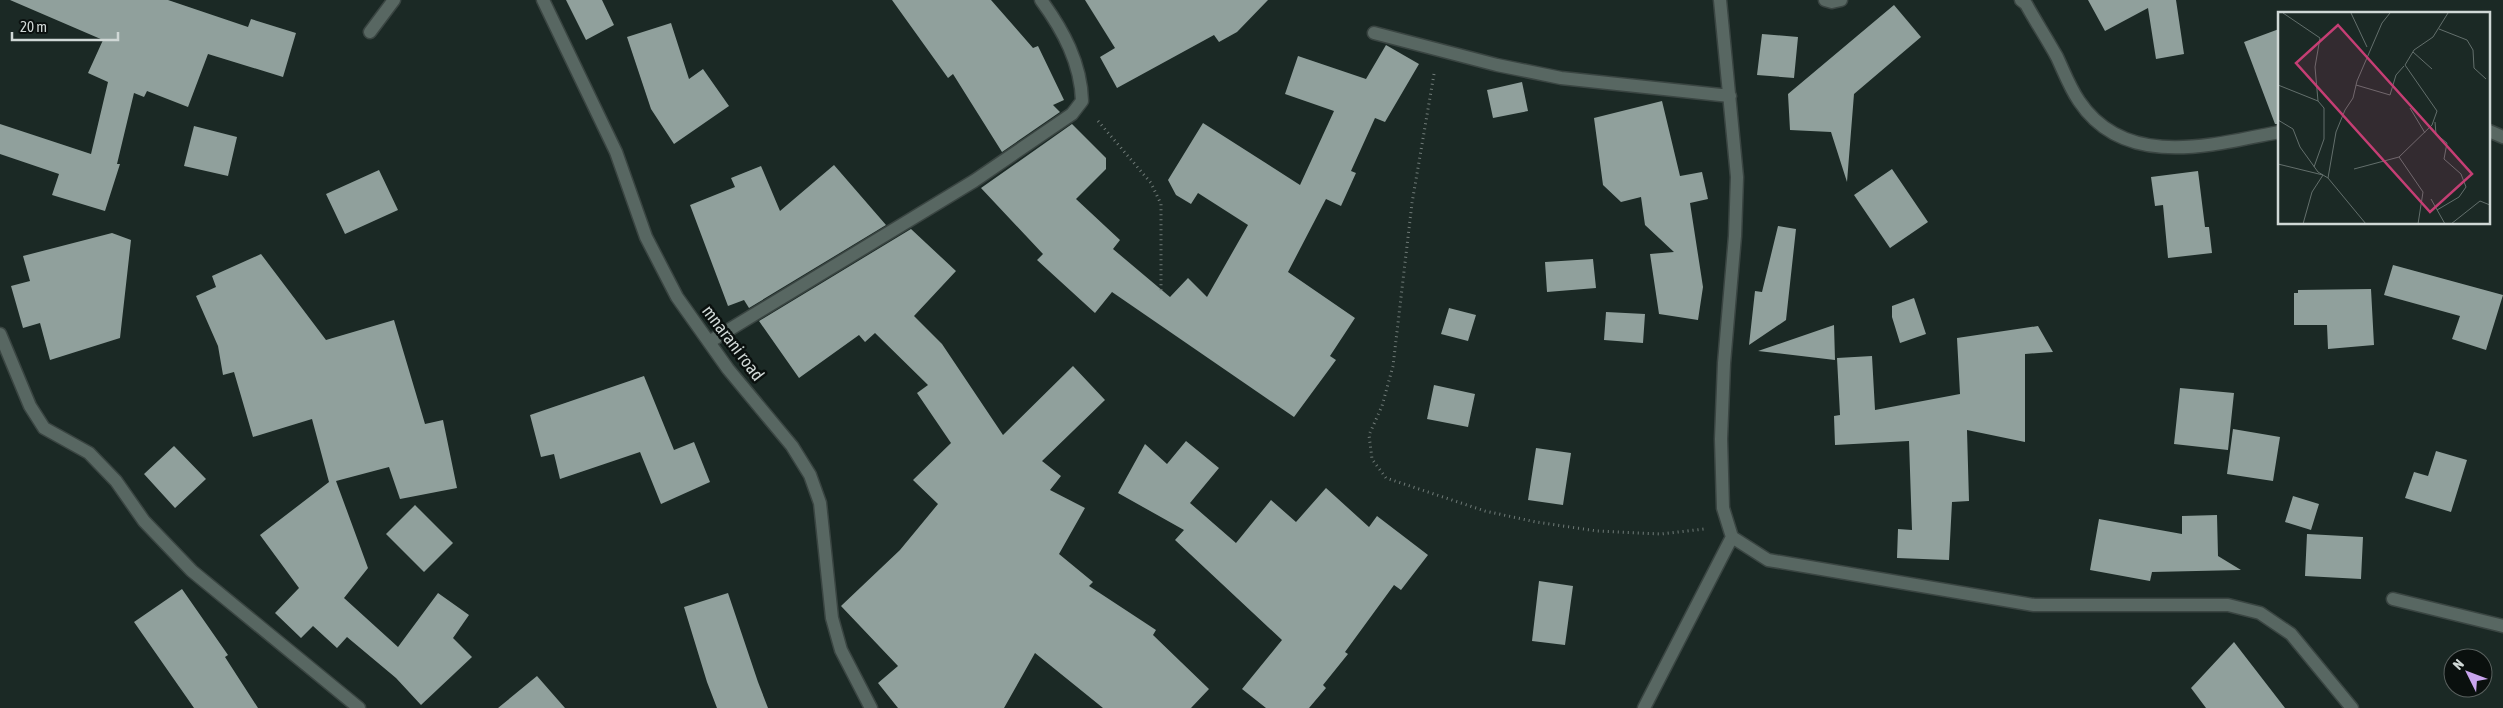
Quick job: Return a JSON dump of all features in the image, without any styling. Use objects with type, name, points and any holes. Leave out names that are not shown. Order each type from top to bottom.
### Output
[{"type":"street","points":[[370,32],[394,0]]},
{"type":"street","name":"mnarani road","points":[[543,0],[616,152],[646,237],[677,297],[728,369],[792,446],[810,474],[820,503],[832,618],[841,650],[871,708]]},
{"type":"street","points":[[709,342],[974,181],[1072,114],[1082,101],[1079,70],[1067,42],[1042,0]]},
{"type":"street","points":[[1720,0],[1737,187],[1721,440],[1723,508],[1730,531],[1768,560],[2034,605],[2228,605],[2260,613],[2291,634],[2352,708]]},
{"type":"street","points":[[1825,0],[1832,2],[1841,0]]},
{"type":"street","points":[[2022,0],[2056,56],[2080,102],[2103,127],[2131,143],[2167,149],[2278,132]]},
{"type":"street","points":[[1374,32],[1497,65],[1562,78],[1730,96]]},
{"type":"street","points":[[2490,131],[2503,137]]},
{"type":"street","points":[[0,334],[30,406],[44,428],[89,453],[116,481],[144,521],[192,571],[359,708]]},
{"type":"street","points":[[1644,708],[1730,531]]},
{"type":"street","points":[[2393,600],[2503,626]]},
{"type":"path","points":[[1438,49],[1412,203],[1393,366],[1382,406],[1369,435],[1372,459],[1386,478],[1485,511],[1536,522],[1597,531],[1661,534],[1730,531]]},
{"type":"path","points":[[1082,101],[1151,183],[1161,204],[1161,291]]},
{"type":"building","points":[[10,0],[168,0],[248,27],[251,19],[296,33],[283,77],[208,54],[188,107],[147,91],[144,97],[134,93],[117,164],[120,164],[105,211],[52,195],[59,174],[0,154],[0,124],[91,154],[108,82],[88,73],[103,40]]},
{"type":"building","points":[[566,0],[602,0],[614,25],[586,40]]},
{"type":"building","points":[[892,0],[991,0],[1033,48],[1038,46],[1064,100],[1053,105],[1060,112],[1002,152],[953,74],[948,78]]},
{"type":"building","points":[[1085,0],[1268,0],[1237,32],[1219,42],[1214,35],[1117,88],[1100,57],[1115,48]]},
{"type":"building","points":[[2088,0],[2176,0],[2184,54],[2156,59],[2148,8],[2105,31]]},
{"type":"building","points":[[1894,5],[1921,37],[1854,94],[1847,182],[1831,132],[1790,130],[1788,94]]},
{"type":"building","points":[[671,23],[689,79],[703,69],[729,106],[674,144],[651,109],[627,37]]},
{"type":"building","points":[[2278,29],[2278,124],[2275,124],[2244,42]]},
{"type":"building","points":[[1762,34],[1798,37],[1794,78],[1757,75]]},
{"type":"building","points":[[1386,45],[1419,64],[1385,122],[1375,118],[1351,171],[1356,173],[1341,206],[1326,199],[1288,272],[1355,318],[1330,356],[1336,360],[1294,417],[1112,292],[1095,313],[1037,260],[1043,254],[981,188],[1072,124],[1106,158],[1106,169],[1076,199],[1120,240],[1113,249],[1170,297],[1188,278],[1207,297],[1248,225],[1198,193],[1191,204],[1176,195],[1168,180],[1203,123],[1300,185],[1334,111],[1285,94],[1298,56],[1366,79]]},
{"type":"building","points":[[1522,82],[1528,111],[1493,118],[1487,90]]},
{"type":"building","points":[[1662,101],[1680,176],[1702,172],[1708,199],[1690,203],[1703,287],[1698,320],[1659,314],[1650,254],[1674,252],[1645,225],[1641,197],[1621,202],[1603,185],[1594,118]]},
{"type":"building","points":[[194,126],[237,137],[228,176],[184,166]]},
{"type":"building","points":[[834,165],[886,225],[749,308],[744,300],[728,306],[690,205],[735,187],[731,178],[761,166],[780,211]]},
{"type":"building","points":[[1892,169],[1928,222],[1890,248],[1854,195]]},
{"type":"building","points":[[379,170],[398,210],[345,234],[326,194]]},
{"type":"building","points":[[2198,171],[2205,227],[2209,227],[2212,253],[2168,258],[2163,205],[2155,206],[2151,177]]},
{"type":"building","points":[[1778,226],[1796,229],[1786,320],[1749,345],[1755,291],[1762,292]]},
{"type":"building","points":[[911,229],[956,271],[914,316],[942,344],[1003,435],[1073,366],[1105,400],[1042,461],[1061,476],[1050,490],[1085,508],[1059,554],[1093,582],[1089,586],[1156,630],[1153,635],[1209,689],[1191,708],[1103,708],[1035,653],[1004,708],[898,708],[878,683],[898,666],[841,606],[900,550],[938,504],[913,480],[951,443],[917,393],[928,385],[875,333],[865,342],[859,335],[799,378],[759,321]]},
{"type":"building","points":[[112,233],[131,240],[120,338],[50,360],[40,323],[23,328],[11,286],[30,281],[23,256]]},
{"type":"building","points":[[261,254],[326,340],[394,320],[425,424],[443,420],[457,488],[400,499],[389,467],[336,481],[368,568],[344,598],[398,647],[438,593],[469,615],[453,638],[472,657],[421,705],[396,678],[347,637],[337,648],[313,626],[301,638],[275,613],[299,588],[260,535],[329,482],[312,419],[253,437],[234,372],[223,375],[218,346],[196,296],[216,287],[212,276]]},
{"type":"building","points":[[1593,259],[1596,288],[1547,292],[1545,262]]},
{"type":"building","points":[[2393,265],[2503,295],[2486,350],[2452,339],[2460,316],[2384,295]]},
{"type":"building","points":[[2371,289],[2374,345],[2328,349],[2327,325],[2294,325],[2294,293],[2298,293],[2298,290]]},
{"type":"building","points":[[1914,298],[1926,334],[1900,343],[1892,317],[1892,306]]},
{"type":"building","points":[[1449,308],[1476,315],[1468,341],[1441,334]]},
{"type":"building","points":[[1606,312],[1645,314],[1643,343],[1604,340]]},
{"type":"building","points":[[1834,325],[1835,360],[1758,351]]},
{"type":"building","points":[[2038,326],[2053,352],[2025,354],[2025,442],[1967,430],[1969,501],[1952,502],[1949,560],[1897,558],[1898,529],[1912,530],[1909,441],[1835,445],[1834,416],[1840,415],[1837,358],[1872,356],[1875,410],[1960,394],[1957,338]]},
{"type":"building","points":[[644,376],[674,450],[694,442],[710,482],[661,504],[640,452],[560,479],[554,454],[541,457],[530,415]]},
{"type":"building","points":[[1434,385],[1475,394],[1468,427],[1427,419]]},
{"type":"building","points":[[2180,388],[2234,393],[2228,450],[2174,444]]},
{"type":"building","points":[[2233,429],[2280,437],[2273,481],[2227,474]]},
{"type":"building","points":[[1186,441],[1219,468],[1190,503],[1236,543],[1271,500],[1296,522],[1326,488],[1369,527],[1377,516],[1428,555],[1401,590],[1394,585],[1345,652],[1348,654],[1323,685],[1326,688],[1309,708],[1266,708],[1242,689],[1282,640],[1175,540],[1184,530],[1118,493],[1145,444],[1167,464]]},
{"type":"building","points":[[174,446],[206,479],[175,508],[144,474]]},
{"type":"building","points":[[1536,448],[1571,453],[1563,505],[1528,500]]},
{"type":"building","points":[[2436,451],[2467,460],[2451,512],[2405,498],[2414,472],[2428,476]]},
{"type":"building","points":[[2293,496],[2319,504],[2311,530],[2285,522]]},
{"type":"building","points":[[415,505],[453,543],[424,572],[386,534]]},
{"type":"building","points":[[2217,515],[2218,556],[2241,570],[2152,572],[2150,581],[2090,570],[2099,519],[2182,534],[2182,516]]},
{"type":"building","points":[[2307,534],[2363,537],[2361,579],[2305,576]]},
{"type":"building","points":[[1539,581],[1573,586],[1565,645],[1532,641]]},
{"type":"building","points":[[182,589],[228,655],[225,657],[258,708],[194,708],[134,622]]},
{"type":"building","points":[[728,593],[768,708],[717,708],[707,682],[684,607]]},
{"type":"building","points":[[2234,642],[2285,708],[2206,708],[2191,688]]},
{"type":"building","points":[[537,676],[565,708],[498,708]]}]
